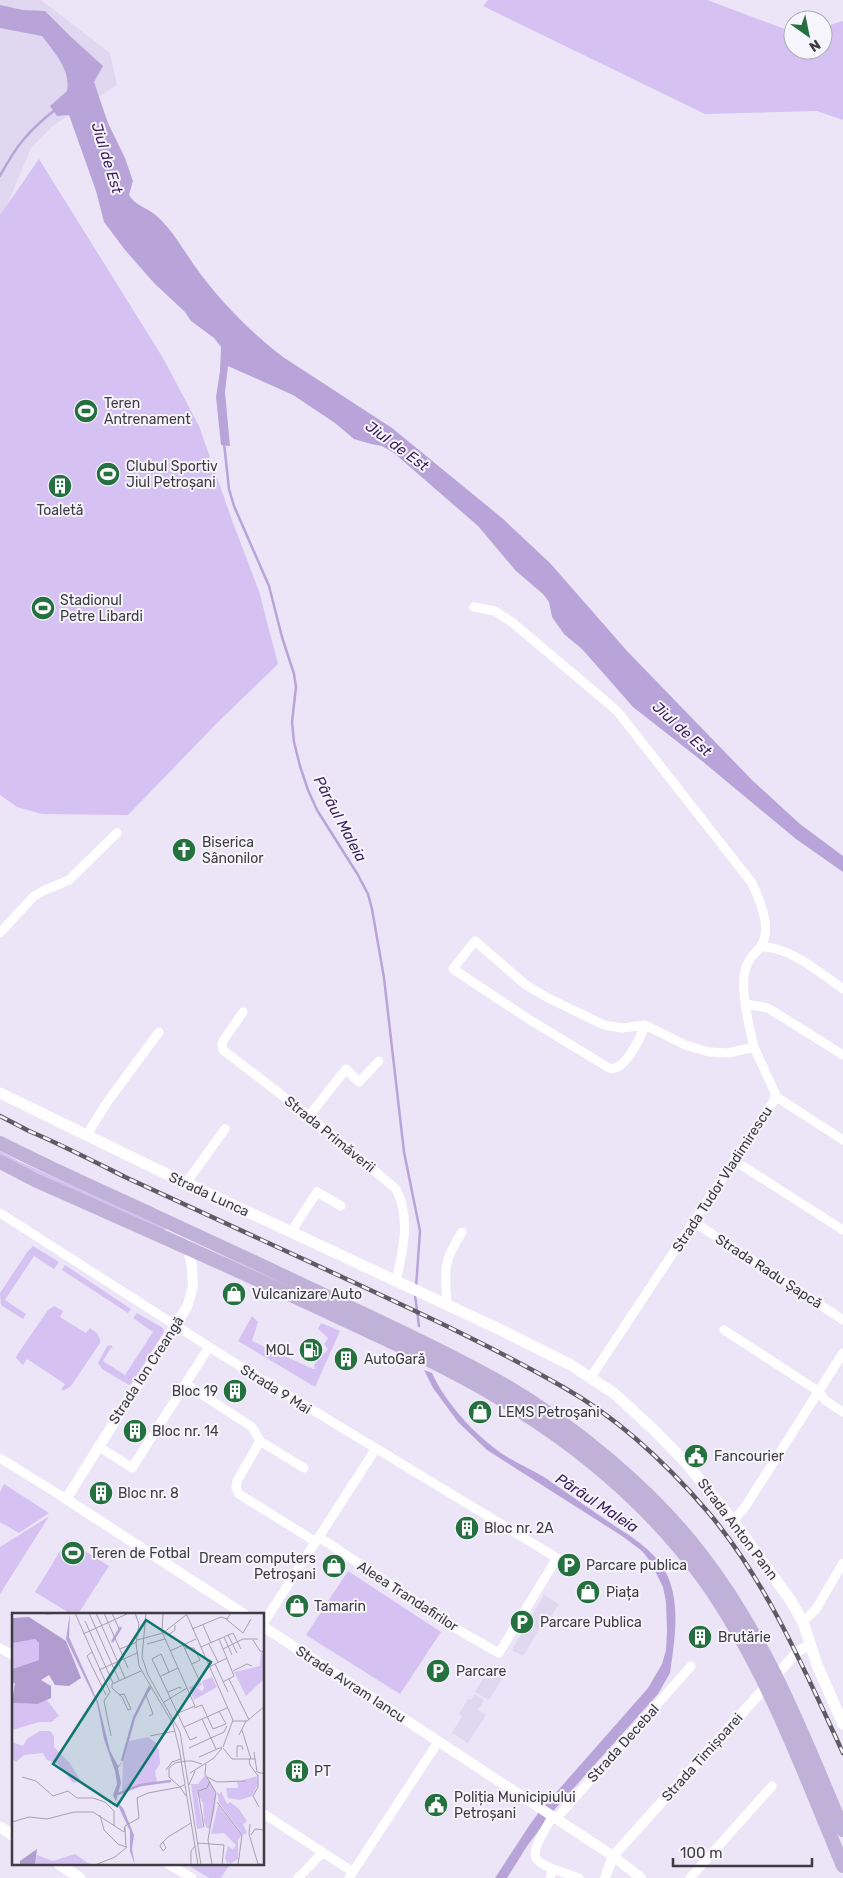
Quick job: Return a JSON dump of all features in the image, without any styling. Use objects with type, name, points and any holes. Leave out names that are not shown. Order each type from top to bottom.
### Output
[{"type":"main road","name":"Strada Lunca","points":[[0,1093],[86,1136],[415,1290]]},
{"type":"main road","points":[[0,1143],[327,1296],[358,1319],[399,1339],[473,1368],[522,1396],[576,1435],[636,1483],[662,1509],[699,1552],[738,1606],[763,1664],[843,1830]]},
{"type":"main road","points":[[0,1162],[35,1180],[186,1246],[320,1309],[358,1319]]},
{"type":"main road","points":[[280,1290],[286,1277]]},
{"type":"main road","name":"Strada Anton Pann","points":[[415,1290],[518,1339],[590,1377],[615,1394],[655,1430],[687,1464],[733,1521],[791,1601],[803,1622],[810,1645],[843,1724]]},
{"type":"main road","points":[[320,1309],[327,1296]]},
{"type":"main road","points":[[781,1701],[843,1866]]},
{"type":"main road","points":[[0,1827],[12,1835]]},
{"type":"main road","points":[[61,1866],[80,1878]]},
{"type":"street","points":[[474,607],[495,611],[513,622],[618,712],[752,883],[766,929],[764,942],[760,947]]},
{"type":"street","points":[[0,933],[33,897],[74,877],[117,833]]},
{"type":"street","points":[[644,1025],[642,1037],[635,1048],[618,1068],[613,1070],[530,1020],[453,969],[475,941],[506,966],[514,977],[548,998],[604,1025],[622,1028],[644,1025],[685,1045],[709,1052],[728,1053],[754,1047]]},
{"type":"street","points":[[760,947],[771,946],[786,952],[843,989]]},
{"type":"street","name":"Strada Tudor Vladimirescu","points":[[590,1377],[735,1161],[775,1096],[754,1047],[749,1029],[744,989],[746,963],[751,955],[760,947]]},
{"type":"street","points":[[746,1004],[768,1008],[843,1055]]},
{"type":"street","name":"Strada Primăverii","points":[[243,1012],[223,1041],[223,1050],[309,1116],[396,1189],[402,1199],[404,1241],[396,1281]]},
{"type":"street","points":[[86,1136],[108,1100],[159,1032]]},
{"type":"street","points":[[309,1116],[346,1069],[360,1082],[379,1061]]},
{"type":"street","points":[[775,1096],[843,1140]]},
{"type":"street","points":[[186,1183],[225,1129]]},
{"type":"street","points":[[735,1161],[843,1230]]},
{"type":"street","points":[[291,1232],[318,1192],[341,1206]]},
{"type":"street","name":"Strada 9 Mai","points":[[0,1213],[209,1347],[375,1450],[557,1558],[499,1653]]},
{"type":"street","name":"Strada Radu Șapcă","points":[[694,1222],[843,1320]]},
{"type":"street","points":[[446,1305],[446,1264],[451,1250],[462,1232]]},
{"type":"street","points":[[186,1246],[192,1233]]},
{"type":"street","name":"Strada Ion Creangă","points":[[66,1499],[187,1307],[193,1286],[192,1266],[186,1246]]},
{"type":"street","points":[[724,1330],[818,1391],[826,1401],[843,1412]]},
{"type":"street","points":[[98,1446],[132,1468],[209,1347]]},
{"type":"street","points":[[733,1521],[745,1507],[843,1353]]},
{"type":"street","points":[[186,1384],[252,1427],[260,1441],[304,1468]]},
{"type":"street","name":"Aleea Trandafirilor","points":[[260,1441],[237,1481],[236,1488],[239,1494],[317,1540],[465,1634],[499,1653]]},
{"type":"street","points":[[265,1620],[375,1450]]},
{"type":"street","points":[[0,1458],[242,1613]]},
{"type":"street","points":[[803,1622],[816,1609],[843,1563]]},
{"type":"street","name":"Strada Avram Iancu","points":[[265,1628],[613,1856],[641,1878]]},
{"type":"street","name":"Strada Timișoarei","points":[[605,1878],[613,1856],[798,1650],[810,1645]]},
{"type":"street","points":[[0,1648],[12,1655]]},
{"type":"street","name":"Strada Decebal","points":[[553,1869],[541,1864],[534,1854],[537,1844],[554,1818],[691,1666]]},
{"type":"street","points":[[265,1815],[323,1852],[351,1875],[438,1742]]},
{"type":"street","points":[[690,1878],[772,1786]]},
{"type":"street","points":[[298,1878],[323,1852]]},
{"type":"street","points":[[171,1866],[192,1878]]},
{"type":"street","points":[[550,1878],[553,1869],[579,1878]]},
{"type":"shaded area","points":[[0,0],[41,0],[110,53],[117,85],[54,125],[31,148],[0,222]]},
{"type":"shaded area","points":[[488,0],[707,0],[783,28],[783,60],[833,60],[833,24],[843,21],[843,120],[817,111],[705,114],[483,6]]},
{"type":"shaded area","name":"Clubul Sportiv Jiul Petroșani","points":[[39,159],[163,358],[199,426],[259,591],[278,664],[217,723],[128,815],[42,814],[17,807],[0,795],[0,215]]},
{"type":"shaded area","points":[[0,1151],[166,1228],[164,1231],[13,1162],[0,1155]]},
{"type":"shaded area","points":[[33,1246],[59,1262],[54,1269],[34,1256],[5,1300],[26,1314],[23,1319],[1,1305],[0,1293]]},
{"type":"shaded area","points":[[65,1265],[131,1309],[128,1313],[62,1270]]},
{"type":"shaded area","points":[[54,1306],[63,1311],[60,1317],[86,1333],[90,1328],[97,1333],[100,1339],[100,1343],[71,1386],[65,1390],[61,1390],[65,1384],[27,1359],[23,1365],[16,1358],[48,1310]]},
{"type":"shaded area","points":[[137,1313],[163,1328],[164,1332],[129,1385],[102,1369],[98,1363],[107,1346],[111,1345],[113,1349],[111,1348],[103,1361],[125,1375],[153,1332],[133,1318]]},
{"type":"shaded area","points":[[252,1316],[258,1322],[252,1341],[313,1369],[315,1369],[314,1365],[328,1349],[324,1344],[328,1338],[318,1329],[321,1323],[340,1331],[315,1387],[238,1341]]},
{"type":"shaded area","points":[[4,1484],[49,1513],[19,1533],[0,1522],[0,1492]]},
{"type":"shaded area","points":[[48,1518],[0,1594],[0,1547]]},
{"type":"shaded area","points":[[67,1540],[109,1566],[79,1613],[69,1613],[35,1592]]},
{"type":"shaded area","points":[[348,1571],[441,1632],[400,1694],[306,1635]]},
{"type":"shaded area","points":[[544,1595],[559,1604],[546,1624],[543,1623],[523,1656],[512,1650]]},
{"type":"shaded area","points":[[490,1666],[505,1674],[489,1700],[475,1692]]},
{"type":"shaded area","points":[[475,1694],[484,1700],[478,1710],[486,1715],[468,1743],[452,1733],[462,1716],[459,1714],[468,1699],[471,1700]]},
{"type":"shaded area","points":[[189,1866],[229,1866],[221,1878],[209,1878]]},
{"type":"water","name":"Jiul de Est","points":[[0,5],[23,10],[45,11],[103,66],[94,82],[108,123],[125,158],[133,181],[129,195],[135,202],[165,224],[202,276],[240,319],[283,357],[392,428],[502,518],[550,563],[627,651],[753,781],[800,824],[843,856],[843,872],[796,839],[633,707],[582,649],[564,634],[552,617],[549,602],[543,594],[516,571],[478,526],[394,453],[382,446],[354,439],[335,423],[293,395],[228,366],[225,392],[230,446],[221,445],[216,397],[221,347],[214,338],[191,321],[185,312],[154,283],[125,250],[104,222],[96,191],[69,115],[57,116],[50,106],[67,91],[68,83],[61,62],[42,36],[0,28]]},
{"type":"water","points":[[424,1370],[432,1373],[454,1408],[493,1447],[544,1477],[644,1546],[665,1571],[670,1582],[675,1604],[675,1628],[670,1673],[658,1694],[555,1809],[527,1846],[507,1878],[495,1878],[539,1812],[648,1688],[662,1664],[666,1650],[666,1602],[663,1587],[650,1561],[642,1551],[622,1536],[487,1450],[458,1422],[433,1388]]},
{"type":"waterway","points":[[0,176],[23,140],[56,109]]},
{"type":"waterway","name":"Pârâul Maleia","points":[[224,443],[229,489],[234,506],[269,586],[294,674],[296,687],[292,722],[294,742],[300,766],[317,810],[358,875],[368,894],[372,909],[384,978],[404,1152],[420,1231],[416,1287]]},
{"type":"waterway","name":"Pârâul Maleia","points":[[415,1295],[419,1326]]},
{"type":"railway","points":[[0,1116],[125,1177],[471,1338],[563,1387],[603,1413],[659,1460],[708,1512],[729,1539],[767,1597],[799,1659],[843,1753]]},
{"type":"place","name":"Teren Antrenament","points":[[86,411]]},
{"type":"place","name":"Clubul Sportiv Jiul Petroșani","points":[[108,474]]},
{"type":"place","name":"Toaletă","points":[[60,486]]},
{"type":"place","name":"Stadionul Petre Libardi","points":[[43,608]]},
{"type":"place","name":"Biserica Sânonilor","points":[[184,850]]},
{"type":"place","name":"Vulcanizare Auto","points":[[234,1294]]},
{"type":"place","name":"MOL","points":[[311,1350]]},
{"type":"place","name":"AutoGară","points":[[346,1359]]},
{"type":"place","name":"Bloc 19","points":[[235,1391]]},
{"type":"place","name":"LEMS Petroşani","points":[[480,1412]]},
{"type":"place","name":"Bloc nr. 14","points":[[135,1431]]},
{"type":"place","name":"Fancourier","points":[[696,1456]]},
{"type":"place","name":"Bloc nr. 8","points":[[101,1493]]},
{"type":"place","name":"Bloc nr. 2A","points":[[467,1528]]},
{"type":"place","name":"Teren de Fotbal","points":[[73,1553]]},
{"type":"place","name":"Parcare publica","points":[[569,1565]]},
{"type":"place","name":"Dream computers Petroșani","points":[[334,1566]]},
{"type":"place","name":"Piața","points":[[588,1592]]},
{"type":"place","name":"Tamarin","points":[[297,1606]]},
{"type":"place","name":"Parcare Publica","points":[[522,1622]]},
{"type":"place","name":"Brutărie","points":[[700,1637]]},
{"type":"place","name":"Parcare","points":[[438,1671]]},
{"type":"place","name":"PT","points":[[297,1771]]},
{"type":"place","name":"Poliția Municipiului Petroșani","points":[[436,1805]]}]
